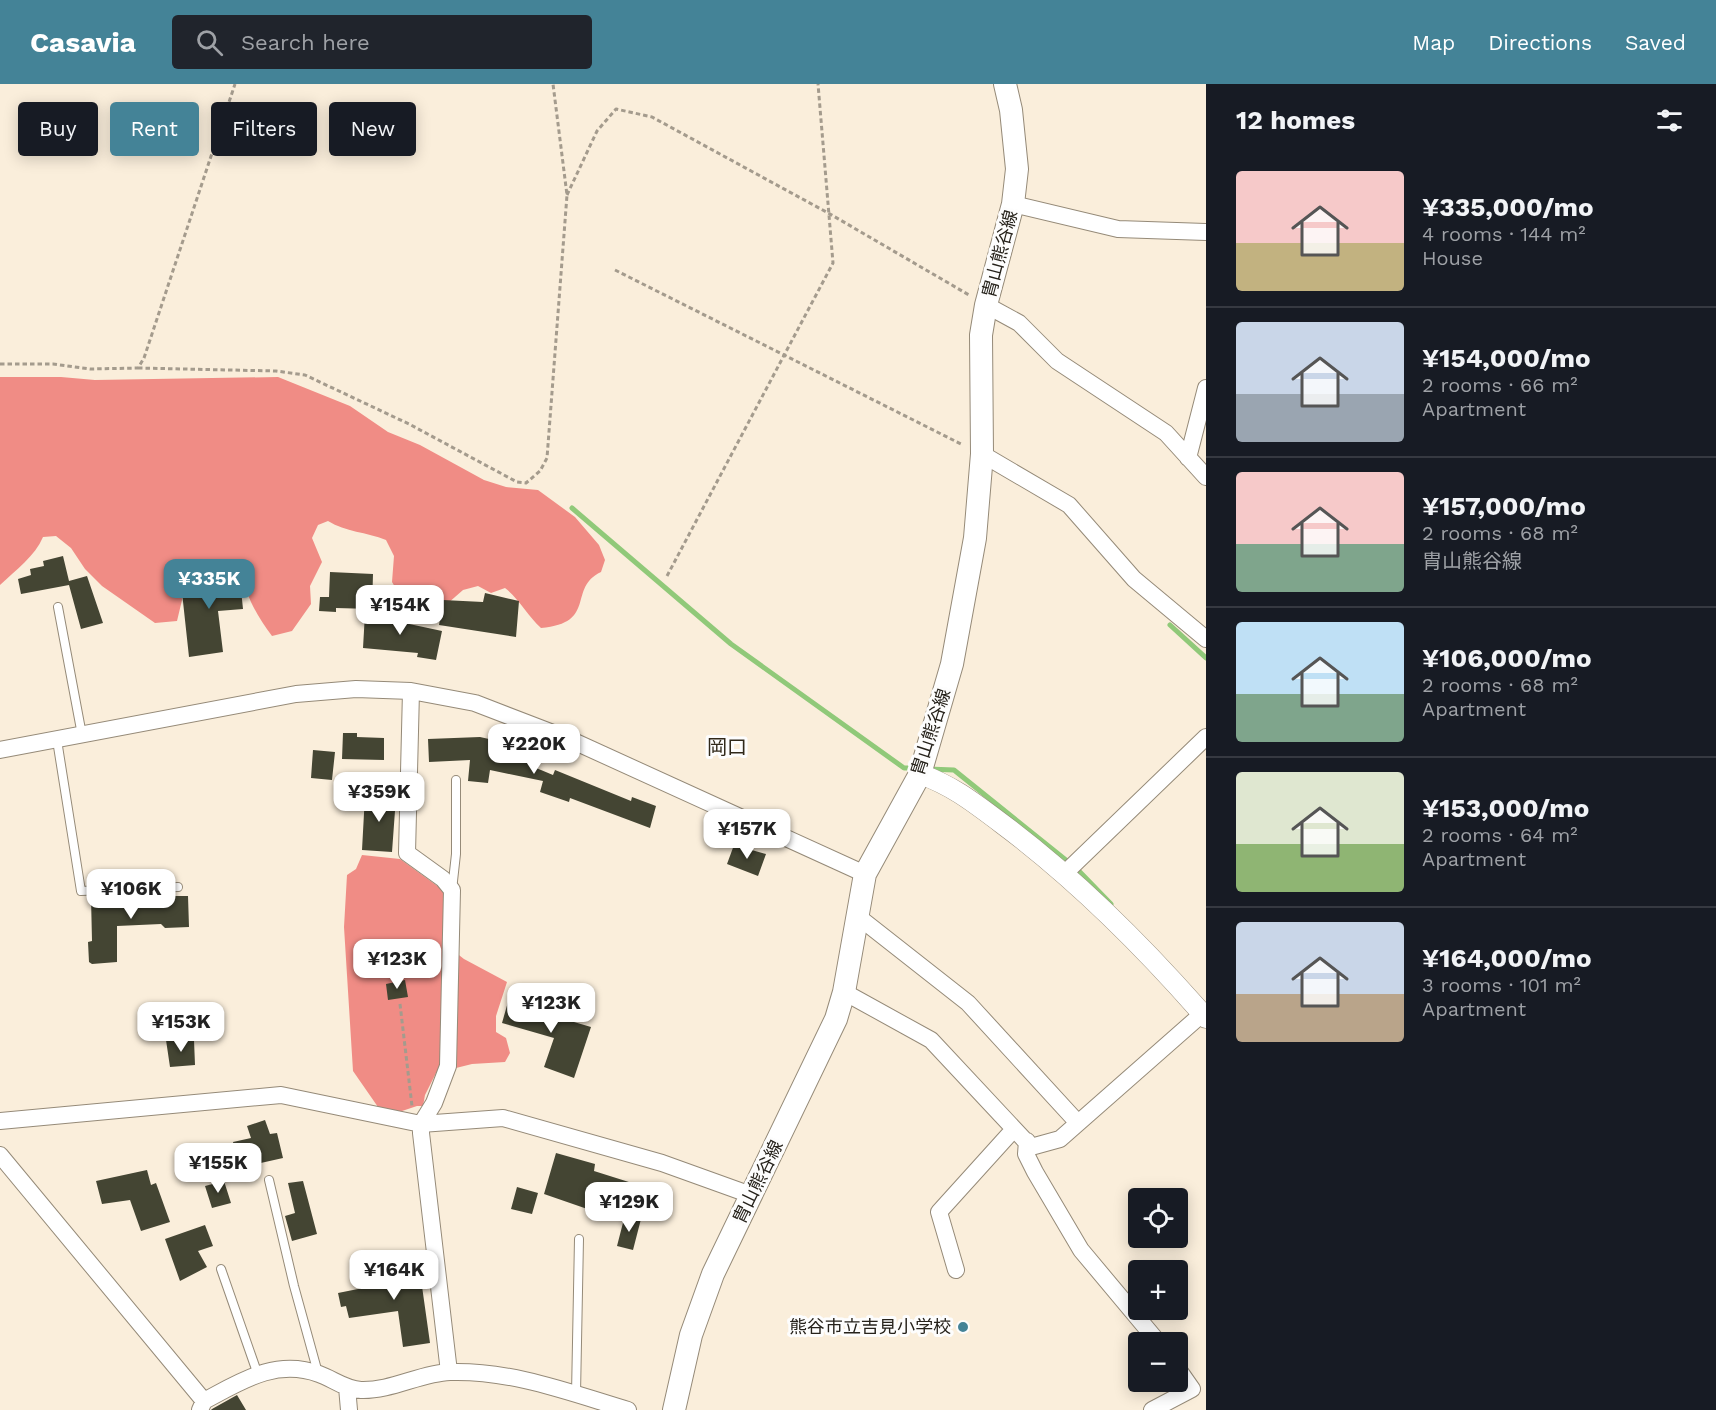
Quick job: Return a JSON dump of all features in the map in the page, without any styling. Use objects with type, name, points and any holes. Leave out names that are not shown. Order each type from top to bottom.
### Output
[{"type":"main road","name":"胄山熊谷線","points":[[674,1410],[700,1307],[836,1019],[844,992],[865,874],[922,767],[952,664],[975,538],[982,454],[981,335],[986,305],[1013,204],[1017,169],[1015,138],[1005,84]]},
{"type":"street","points":[[1013,204],[1118,229],[1206,232]]},
{"type":"street","points":[[986,305],[1019,322],[1057,361],[1166,434],[1206,477]]},
{"type":"street","points":[[1188,458],[1206,388]]},
{"type":"street","points":[[982,454],[1069,505],[1134,579],[1206,639]]},
{"type":"street","points":[[0,750],[296,694],[356,688],[411,691],[475,703],[571,740],[865,874]]},
{"type":"street","points":[[411,691],[407,852],[443,879],[452,890],[448,1066],[434,1103],[417,1124],[449,1372]]},
{"type":"street","points":[[1064,874],[1206,737]]},
{"type":"street","points":[[844,992],[931,1040],[1031,1147],[1060,1139],[1204,1016],[1150,957],[1043,855],[949,784],[922,767]]},
{"type":"street","points":[[856,915],[968,1003],[1078,1123]]},
{"type":"street","points":[[0,1121],[281,1095],[417,1124],[502,1118],[662,1163],[752,1195]]},
{"type":"street","points":[[956,1270],[939,1212],[1014,1129]]},
{"type":"street","points":[[1027,1141],[1026,1154],[1081,1250],[1150,1332]]},
{"type":"street","points":[[0,1155],[202,1406],[257,1372],[302,1370],[318,1373],[347,1387],[363,1390],[449,1372],[486,1374],[527,1380],[628,1410]]},
{"type":"street","points":[[347,1387],[349,1410]]},
{"type":"street","points":[[1152,1410],[1186,1392]]},
{"type":"lane","points":[[58,606],[82,735]]},
{"type":"lane","points":[[57,740],[81,891],[178,887]]},
{"type":"lane","points":[[452,890],[456,854],[456,780]]},
{"type":"lane","points":[[270,1180],[294,1286],[318,1373]]},
{"type":"lane","points":[[576,1394],[579,1239]]},
{"type":"lane","points":[[221,1269],[257,1372]]},
{"type":"path","points":[[138,368],[144,358],[235,84]]},
{"type":"path","points":[[0,364],[54,364],[90,369],[276,371],[305,375],[347,393],[517,482],[526,483],[540,471],[547,458],[567,195],[553,84]]},
{"type":"path","points":[[667,576],[786,356],[833,263],[818,84]]},
{"type":"path","points":[[567,195],[597,131],[616,109],[652,117],[830,214],[986,305]]},
{"type":"path","points":[[615,270],[982,454]]},
{"type":"path","points":[[400,1004],[417,1124]]},
{"type":"shaded area","points":[[0,377],[61,377],[95,380],[278,377],[350,406],[388,432],[420,445],[484,480],[506,487],[538,490],[575,517],[599,545],[605,560],[601,572],[585,587],[580,604],[570,619],[559,625],[541,628],[505,588],[491,593],[478,586],[463,590],[431,618],[413,617],[392,582],[394,556],[386,540],[328,521],[318,525],[312,538],[322,562],[310,586],[311,604],[292,631],[272,636],[252,604],[241,569],[222,561],[188,576],[181,585],[182,600],[177,621],[155,623],[102,586],[85,569],[71,548],[56,536],[43,537],[30,557],[0,585]]},
{"type":"shaded area","points":[[362,855],[400,859],[443,890],[446,945],[464,959],[507,982],[496,1016],[496,1032],[506,1038],[510,1053],[505,1062],[472,1064],[436,1073],[425,1095],[423,1106],[399,1112],[378,1107],[353,1071],[344,927],[347,875],[356,869]]},
{"type":"building","points":[[63,556],[69,581],[87,576],[103,623],[81,629],[69,585],[21,594],[18,579],[31,575],[30,569],[44,566],[43,561]]},
{"type":"building","points":[[239,570],[243,609],[218,611],[223,652],[189,657],[181,583],[205,581],[205,574]]},
{"type":"building","points":[[330,572],[373,574],[372,609],[336,608],[336,612],[319,611],[320,597],[329,597]]},
{"type":"building","points":[[485,593],[519,601],[516,637],[439,625],[443,600],[483,602]]},
{"type":"building","points":[[365,613],[401,616],[400,622],[442,631],[436,660],[417,657],[418,653],[363,648]]},
{"type":"building","points":[[343,733],[357,733],[357,737],[384,738],[384,760],[342,759]]},
{"type":"building","points":[[480,737],[533,749],[529,765],[553,775],[555,770],[631,801],[632,797],[656,806],[650,828],[570,798],[569,802],[540,792],[543,781],[490,770],[488,783],[468,781],[470,760],[429,762],[428,739]]},
{"type":"building","points":[[313,750],[335,752],[332,780],[311,778]]},
{"type":"building","points":[[365,795],[396,797],[392,852],[362,850]]},
{"type":"building","points":[[734,845],[766,854],[758,876],[727,864]]},
{"type":"building","points":[[188,896],[189,927],[165,928],[161,924],[117,926],[117,962],[92,964],[89,962],[88,942],[92,941],[91,897]]},
{"type":"building","points":[[405,980],[408,997],[388,1000],[386,984]]},
{"type":"building","points":[[528,996],[544,1001],[540,1012],[591,1027],[574,1078],[544,1067],[554,1038],[502,1023],[508,1002],[518,1005],[521,997],[527,999]]},
{"type":"building","points":[[183,1039],[183,1041],[194,1040],[195,1065],[170,1067],[166,1040]]},
{"type":"building","points":[[265,1120],[270,1134],[277,1133],[283,1158],[239,1168],[233,1142],[251,1138],[247,1126]]},
{"type":"building","points":[[556,1153],[595,1164],[594,1171],[632,1183],[634,1185],[626,1212],[598,1203],[596,1212],[544,1194]]},
{"type":"building","points":[[147,1170],[151,1185],[156,1183],[170,1222],[141,1231],[130,1200],[102,1204],[96,1181]]},
{"type":"building","points":[[224,1181],[231,1203],[212,1208],[205,1186]]},
{"type":"building","points":[[303,1181],[317,1234],[292,1241],[285,1216],[295,1213],[288,1183]]},
{"type":"building","points":[[517,1187],[538,1193],[532,1214],[511,1209]]},
{"type":"building","points":[[625,1215],[641,1219],[633,1250],[617,1246]]},
{"type":"building","points":[[205,1225],[213,1246],[198,1251],[207,1267],[180,1281],[165,1239]]},
{"type":"building","points":[[411,1258],[413,1266],[419,1265],[430,1343],[403,1347],[398,1311],[349,1318],[346,1306],[341,1307],[338,1293],[363,1288],[363,1284],[391,1279],[389,1269],[393,1268],[392,1261]]},
{"type":"building","points":[[237,1395],[246,1410],[211,1410],[212,1409]]},
{"type":"waterway","points":[[572,508],[731,644],[904,768],[915,768]]},
{"type":"waterway","points":[[1170,625],[1206,658]]},
{"type":"waterway","points":[[928,769],[954,770],[1077,869],[1111,904]]},
{"type":"place","name":"熊谷市立吉見小学校","points":[[963,1327]]},
{"type":"district","name":"岡口","points":[[727,747]]}]
